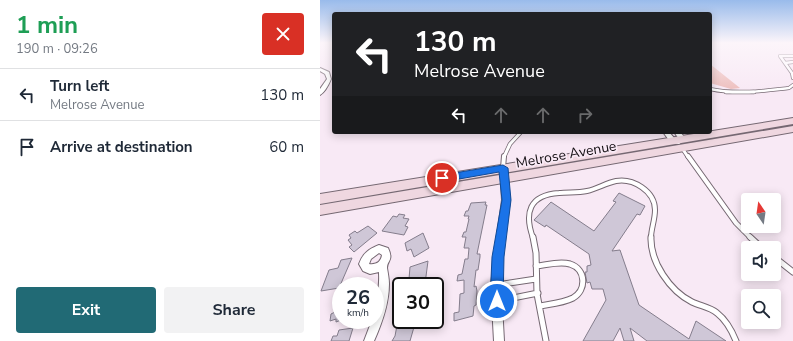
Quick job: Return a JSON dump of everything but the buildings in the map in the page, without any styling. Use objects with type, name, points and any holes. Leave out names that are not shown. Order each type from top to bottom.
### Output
[{"type":"main road","name":"Melrose Avenue","points":[[320,210],[679,140],[793,121]]},
{"type":"main road","name":"Melrose Avenue","points":[[679,140],[793,129]]},
{"type":"main road","name":"Melrose Avenue","points":[[320,199],[504,173]]},
{"type":"street","points":[[320,69],[327,73],[329,79],[320,93]]},
{"type":"street","points":[[669,134],[679,140]]},
{"type":"street","points":[[499,341],[496,286],[498,257],[506,200],[504,173]]},
{"type":"street","points":[[369,341],[380,308],[385,285],[385,273],[382,265]]},
{"type":"lane","points":[[782,59],[793,78]]},
{"type":"lane","points":[[785,63],[793,62]]},
{"type":"lane","points":[[712,90],[730,94],[746,94],[789,88],[793,85]]},
{"type":"lane","points":[[504,173],[502,159],[510,144],[518,134]]},
{"type":"lane","points":[[679,140],[736,223],[755,241]]},
{"type":"lane","points":[[546,341],[536,278],[535,245],[528,226],[528,218],[533,205],[540,199],[552,193],[588,192],[616,180],[638,184],[649,194],[656,210],[652,225],[651,241],[656,262],[683,298],[713,310],[728,324],[736,341]]},
{"type":"lane","points":[[536,266],[569,263],[579,269],[584,282],[582,291],[577,296],[569,300],[540,306]]},
{"type":"lane","points":[[781,263],[793,272]]},
{"type":"lane","points":[[496,286],[536,278]]},
{"type":"lane","points":[[497,301],[538,293]]},
{"type":"shaded area","points":[[712,66],[740,88],[731,89],[712,84]]},
{"type":"route","points":[[442,178],[503,168],[506,210],[498,257],[496,286],[497,301]]}]
